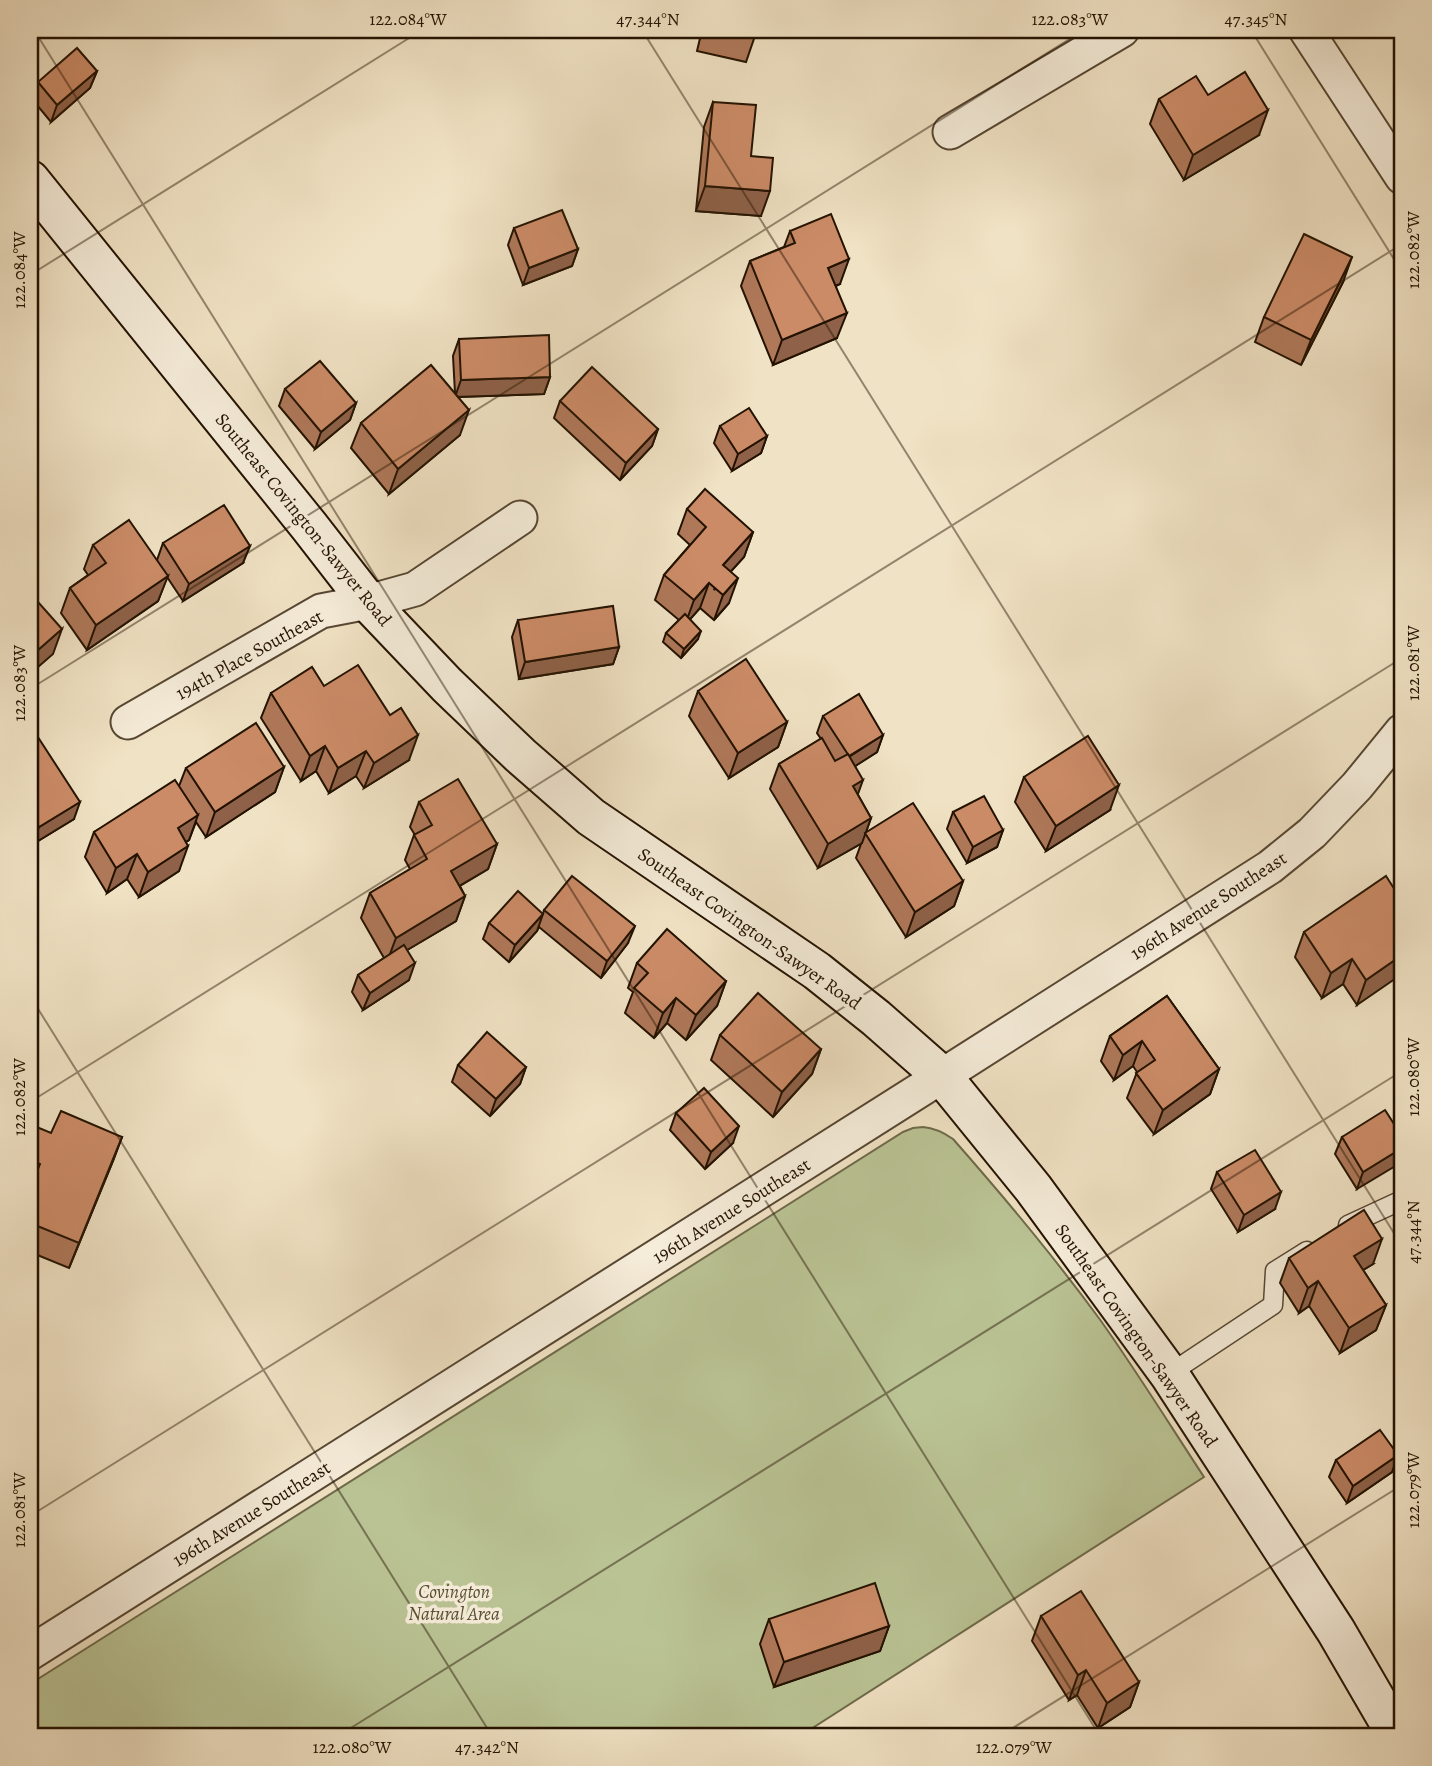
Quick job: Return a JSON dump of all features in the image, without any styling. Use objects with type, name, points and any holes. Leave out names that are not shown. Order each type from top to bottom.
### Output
[{"type":"street","points":[[950,132],[1122,30]]},
{"type":"street","points":[[1306,30],[1402,177]]},
{"type":"street","name":"Southeast Covington-Sawyer Road","points":[[30,180],[368,602],[447,685],[520,755],[591,817],[817,971],[942,1076],[1033,1188],[1169,1374],[1335,1631],[1397,1736]]},
{"type":"street","name":"194th Place Southeast","points":[[128,722],[321,611],[415,589],[520,518]]},
{"type":"street","name":"196th Avenue Southeast","points":[[30,1653],[1270,867],[1312,833],[1357,786],[1402,731]]},
{"type":"lane","points":[[1169,1374],[1273,1305],[1275,1272],[1350,1224],[1402,1200]]},
{"type":"green space","name":"Covington Natural Area","points":[[923,1127],[939,1131],[953,1139],[1048,1251],[1114,1340],[1204,1477],[800,1736],[30,1736],[30,1684],[903,1132]]},
{"type":"building","points":[[723,30],[757,30],[755,37]]},
{"type":"building","points":[[77,48],[97,71],[57,105],[38,82]]},
{"type":"building","points":[[1245,72],[1268,110],[1193,155],[1159,99],[1196,76],[1208,95]]},
{"type":"building","points":[[713,102],[756,105],[751,156],[773,158],[770,191],[705,186]]},
{"type":"building","points":[[562,210],[578,249],[529,268],[514,228]]},
{"type":"building","points":[[831,214],[849,259],[828,268],[847,313],[782,340],[750,261],[795,243],[790,231]]},
{"type":"building","points":[[1304,234],[1352,257],[1311,340],[1264,317]]},
{"type":"building","points":[[549,335],[550,377],[461,380],[459,339]]},
{"type":"building","points":[[320,361],[356,403],[321,432],[285,389]]},
{"type":"building","points":[[431,365],[469,410],[398,469],[361,423]]},
{"type":"building","points":[[592,367],[658,429],[626,463],[560,401]]},
{"type":"building","points":[[749,408],[767,436],[738,454],[720,426]]},
{"type":"building","points":[[705,489],[753,532],[723,565],[738,578],[723,595],[709,583],[694,600],[664,575],[706,527],[687,509]]},
{"type":"building","points":[[224,505],[250,546],[189,584],[163,543]]},
{"type":"building","points":[[129,520],[168,576],[96,625],[70,588],[106,563],[93,545]]},
{"type":"building","points":[[30,593],[62,629],[30,657]]},
{"type":"building","points":[[613,606],[619,647],[525,662],[518,620]]},
{"type":"building","points":[[685,614],[701,631],[684,649],[666,633]]},
{"type":"building","points":[[746,659],[787,722],[738,753],[698,691]]},
{"type":"building","points":[[358,665],[390,715],[401,708],[418,735],[374,763],[366,751],[338,768],[325,746],[310,756],[271,693],[312,667],[324,686]]},
{"type":"building","points":[[859,694],[883,735],[849,756],[823,716]]},
{"type":"building","points":[[256,723],[284,767],[215,812],[186,768]]},
{"type":"building","points":[[34,731],[80,802],[39,827],[30,812],[30,734]]},
{"type":"building","points":[[1088,736],[1119,785],[1056,826],[1024,777]]},
{"type":"building","points":[[822,738],[835,761],[848,754],[863,780],[853,786],[871,818],[828,844],[779,764]]},
{"type":"building","points":[[458,779],[497,844],[451,871],[465,896],[396,938],[370,893],[427,859],[414,835],[432,825],[419,802]]},
{"type":"building","points":[[175,780],[198,815],[178,828],[188,846],[148,872],[137,854],[116,868],[94,832]]},
{"type":"building","points":[[984,796],[1003,830],[973,847],[953,812]]},
{"type":"building","points":[[913,803],[963,881],[915,912],[865,833]]},
{"type":"building","points":[[572,876],[635,926],[607,961],[544,910]]},
{"type":"building","points":[[1386,876],[1402,901],[1402,955],[1366,980],[1352,959],[1331,973],[1304,932]]},
{"type":"building","points":[[518,891],[543,914],[515,945],[489,923]]},
{"type":"building","points":[[667,929],[726,981],[696,1015],[676,998],[663,1013],[634,988],[648,973],[637,963]]},
{"type":"building","points":[[404,945],[415,963],[370,993],[358,975]]},
{"type":"building","points":[[758,993],[821,1049],[782,1092],[720,1035]]},
{"type":"building","points":[[1167,996],[1219,1069],[1163,1110],[1136,1073],[1155,1060],[1142,1041],[1123,1055],[1110,1036]]},
{"type":"building","points":[[487,1032],[526,1067],[496,1099],[458,1065]]},
{"type":"building","points":[[704,1088],[739,1126],[711,1152],[676,1113]]},
{"type":"building","points":[[1385,1110],[1396,1127],[1402,1123],[1402,1148],[1363,1172],[1342,1137]]},
{"type":"building","points":[[61,1111],[122,1137],[79,1243],[30,1223],[30,1188],[40,1164],[30,1160],[30,1129],[32,1125],[51,1133]]},
{"type":"building","points":[[1255,1150],[1281,1192],[1244,1215],[1217,1172]]},
{"type":"building","points":[[1364,1210],[1382,1239],[1354,1256],[1386,1305],[1349,1328],[1318,1281],[1308,1288],[1289,1258]]},
{"type":"building","points":[[1380,1430],[1398,1455],[1353,1486],[1336,1460]]},
{"type":"building","points":[[875,1583],[889,1626],[784,1662],[769,1619]]},
{"type":"building","points":[[1081,1591],[1139,1682],[1107,1703],[1086,1670],[1078,1675],[1041,1616]]}]
